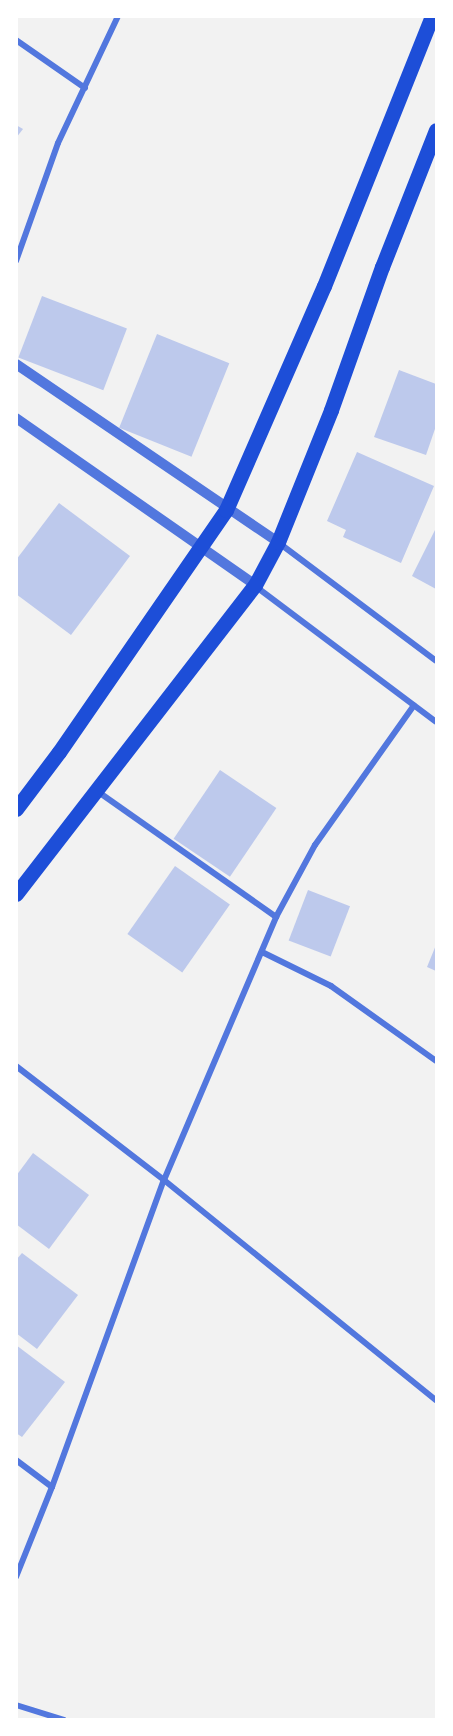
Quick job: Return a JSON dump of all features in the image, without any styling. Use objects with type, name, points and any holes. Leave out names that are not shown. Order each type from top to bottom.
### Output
[{"type":"main road","points":[[16,809],[203,547],[226,510],[324,286],[432,16]]},
{"type":"main road","points":[[16,894],[255,585],[278,542],[331,410],[382,267],[436,130]]},
{"type":"street","points":[[16,261],[58,143],[118,16]]},
{"type":"street","points":[[16,40],[85,88]]},
{"type":"street","points":[[16,364],[226,510],[278,542],[436,661]]},
{"type":"street","points":[[16,418],[203,547],[436,722]]},
{"type":"street","points":[[16,1577],[52,1487],[164,1180],[276,917],[315,845],[414,705]]},
{"type":"street","points":[[96,790],[276,917]]},
{"type":"street","points":[[262,952],[331,986],[436,1060]]},
{"type":"street","points":[[16,1066],[164,1180],[436,1400]]},
{"type":"street","points":[[16,1460],[52,1487]]},
{"type":"street","points":[[16,1705],[64,1719]]},
{"type":"building","points":[[16,125],[23,129],[16,138]]},
{"type":"building","points":[[42,296],[127,329],[103,390],[18,358]]},
{"type":"building","points":[[157,334],[229,363],[191,457],[119,428]]},
{"type":"building","points":[[399,370],[436,384],[436,426],[426,455],[374,437]]},
{"type":"building","points":[[357,452],[434,486],[401,563],[343,537],[346,530],[327,521]]},
{"type":"building","points":[[59,503],[130,556],[71,635],[16,594],[16,560]]},
{"type":"building","points":[[436,528],[436,589],[412,576]]},
{"type":"building","points":[[220,770],[276,808],[230,877],[174,839]]},
{"type":"building","points":[[175,866],[230,904],[182,972],[127,934]]},
{"type":"building","points":[[308,890],[350,906],[331,957],[289,940]]},
{"type":"building","points":[[436,945],[436,971],[427,967]]},
{"type":"building","points":[[33,1153],[89,1195],[49,1249],[16,1224],[16,1176]]},
{"type":"building","points":[[22,1253],[78,1295],[37,1349],[16,1333],[16,1260]]},
{"type":"building","points":[[16,1345],[65,1382],[22,1437],[16,1433]]}]
